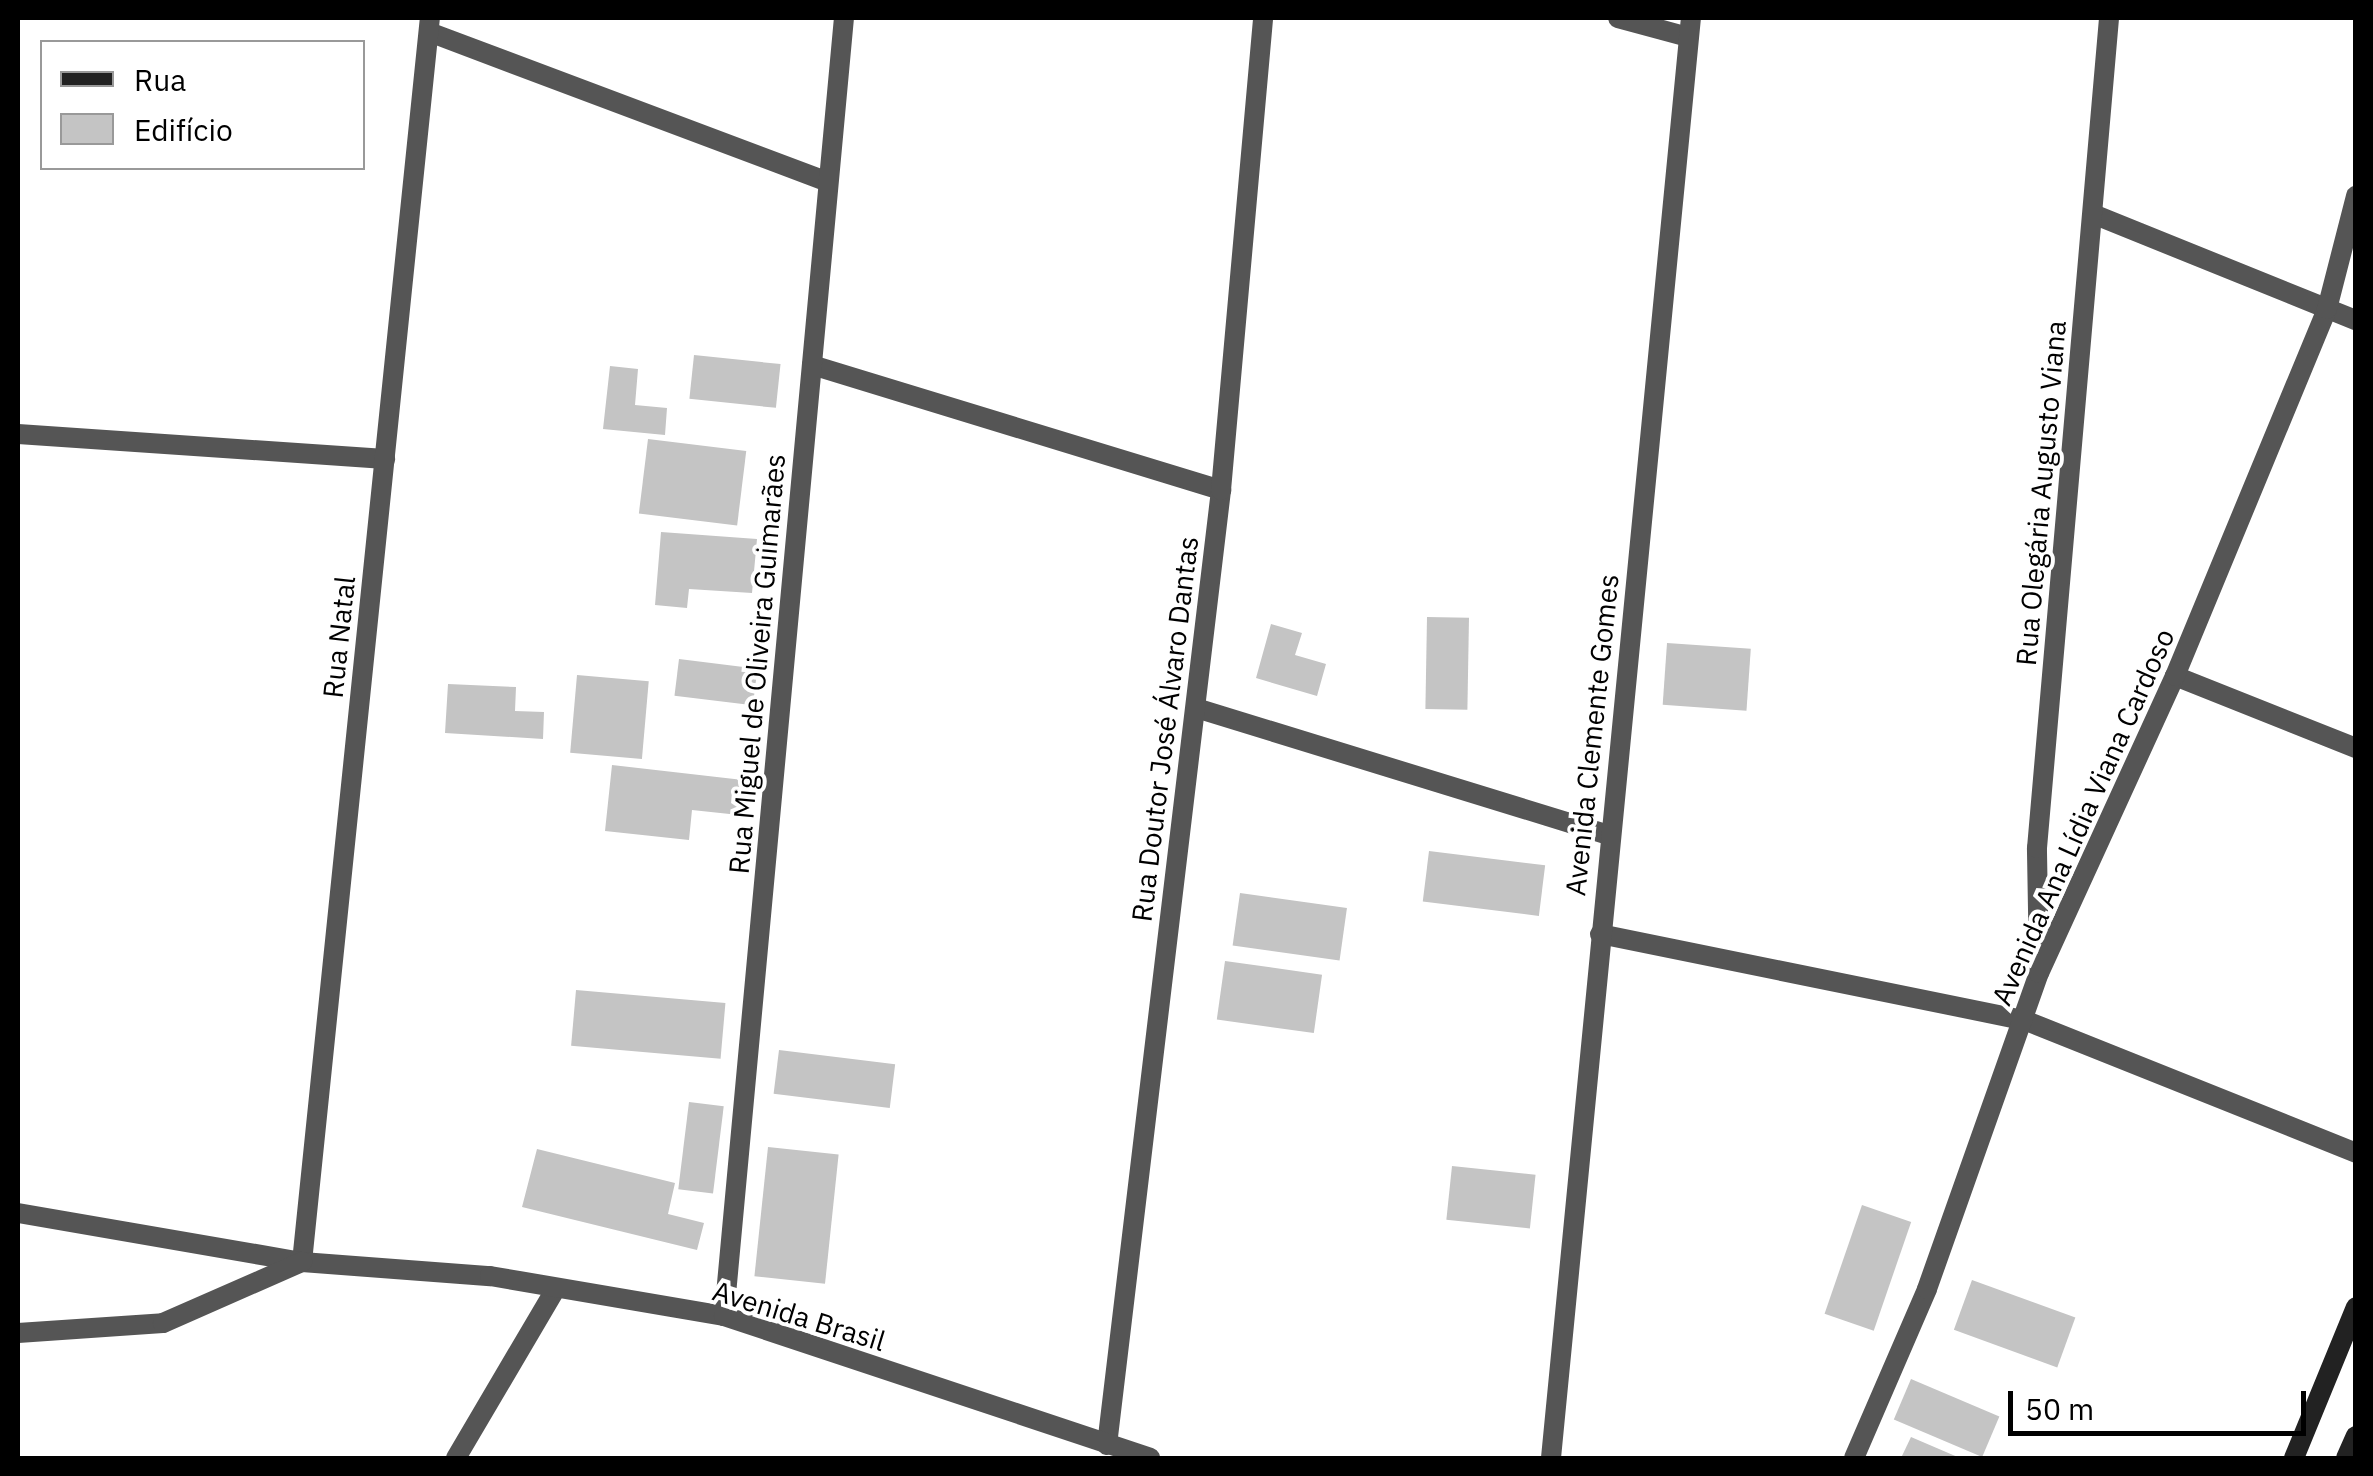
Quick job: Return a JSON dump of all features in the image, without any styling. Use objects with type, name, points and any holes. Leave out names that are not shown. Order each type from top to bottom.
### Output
[{"type":"main road","points":[[2294,1458],[2356,1307]]},
{"type":"main road","points":[[2346,1458],[2356,1436]]},
{"type":"street","name":"Rua Miguel de Oliveira Guimarães","points":[[724,1316],[844,18]]},
{"type":"street","name":"Rua Doutor José Álvaro Dantas","points":[[1107,1445],[1221,490],[1263,18]]},
{"type":"street","points":[[1618,18],[1690,27]]},
{"type":"street","name":"Rua Olegária Augusto Viana","points":[[2040,973],[2037,848],[2110,18]]},
{"type":"street","points":[[430,24],[828,182]]},
{"type":"street","name":"Rua Natal","points":[[302,1262],[430,24]]},
{"type":"street","name":"Avenida Clemente Gomes","points":[[1551,1458],[1690,27]]},
{"type":"street","name":"Avenida Ana Lídia Viana Cardoso","points":[[1854,1458],[1928,1289],[2040,973],[2175,676],[2327,309],[2356,196]]},
{"type":"street","points":[[2093,214],[2356,320]]},
{"type":"street","points":[[812,364],[1221,490]]},
{"type":"street","points":[[18,434],[385,460]]},
{"type":"street","points":[[2175,676],[2356,748]]},
{"type":"street","points":[[1196,708],[1610,835]]},
{"type":"street","points":[[1600,934],[2024,1020],[2356,1153]]},
{"type":"street","name":"Avenida Brasil","points":[[18,1214],[302,1262],[490,1276],[724,1316],[1150,1458]]},
{"type":"street","points":[[18,1333],[163,1324],[302,1262]]},
{"type":"street","points":[[456,1458],[555,1290]]},
{"type":"building","points":[[694,355],[781,364],[776,408],[689,399]]},
{"type":"building","points":[[610,366],[638,369],[635,405],[667,408],[665,435],[603,429]]},
{"type":"building","points":[[648,439],[746,451],[737,526],[639,513]]},
{"type":"building","points":[[661,532],[757,539],[752,593],[689,589],[687,608],[655,605]]},
{"type":"building","points":[[1427,617],[1469,618],[1467,710],[1425,709]]},
{"type":"building","points":[[1271,624],[1302,633],[1295,655],[1326,664],[1317,696],[1256,678]]},
{"type":"building","points":[[1667,643],[1751,649],[1746,711],[1663,705]]},
{"type":"building","points":[[679,659],[757,669],[753,705],[674,696]]},
{"type":"building","points":[[577,675],[649,681],[642,759],[570,753]]},
{"type":"building","points":[[448,684],[516,687],[515,711],[544,712],[543,739],[445,733]]},
{"type":"building","points":[[612,765],[743,780],[739,815],[692,810],[689,840],[605,831]]},
{"type":"building","points":[[1429,851],[1545,865],[1539,916],[1423,902]]},
{"type":"building","points":[[1240,893],[1347,908],[1340,961],[1233,945]]},
{"type":"building","points":[[1225,961],[1322,975],[1314,1033],[1217,1019]]},
{"type":"building","points":[[576,990],[725,1003],[721,1059],[571,1046]]},
{"type":"building","points":[[779,1050],[895,1064],[890,1108],[774,1094]]},
{"type":"building","points":[[689,1102],[724,1106],[713,1194],[678,1189]]},
{"type":"building","points":[[768,1147],[839,1154],[825,1284],[754,1276]]},
{"type":"building","points":[[537,1149],[675,1183],[668,1214],[704,1223],[697,1250],[522,1207]]},
{"type":"building","points":[[1452,1166],[1536,1175],[1530,1228],[1446,1220]]},
{"type":"building","points":[[1862,1205],[1911,1222],[1874,1331],[1825,1314]]},
{"type":"building","points":[[1972,1280],[2075,1318],[2057,1367],[1954,1330]]},
{"type":"building","points":[[1911,1379],[1999,1417],[1982,1457],[1894,1420]]},
{"type":"building","points":[[1911,1437],[1960,1458],[1901,1458]]}]
